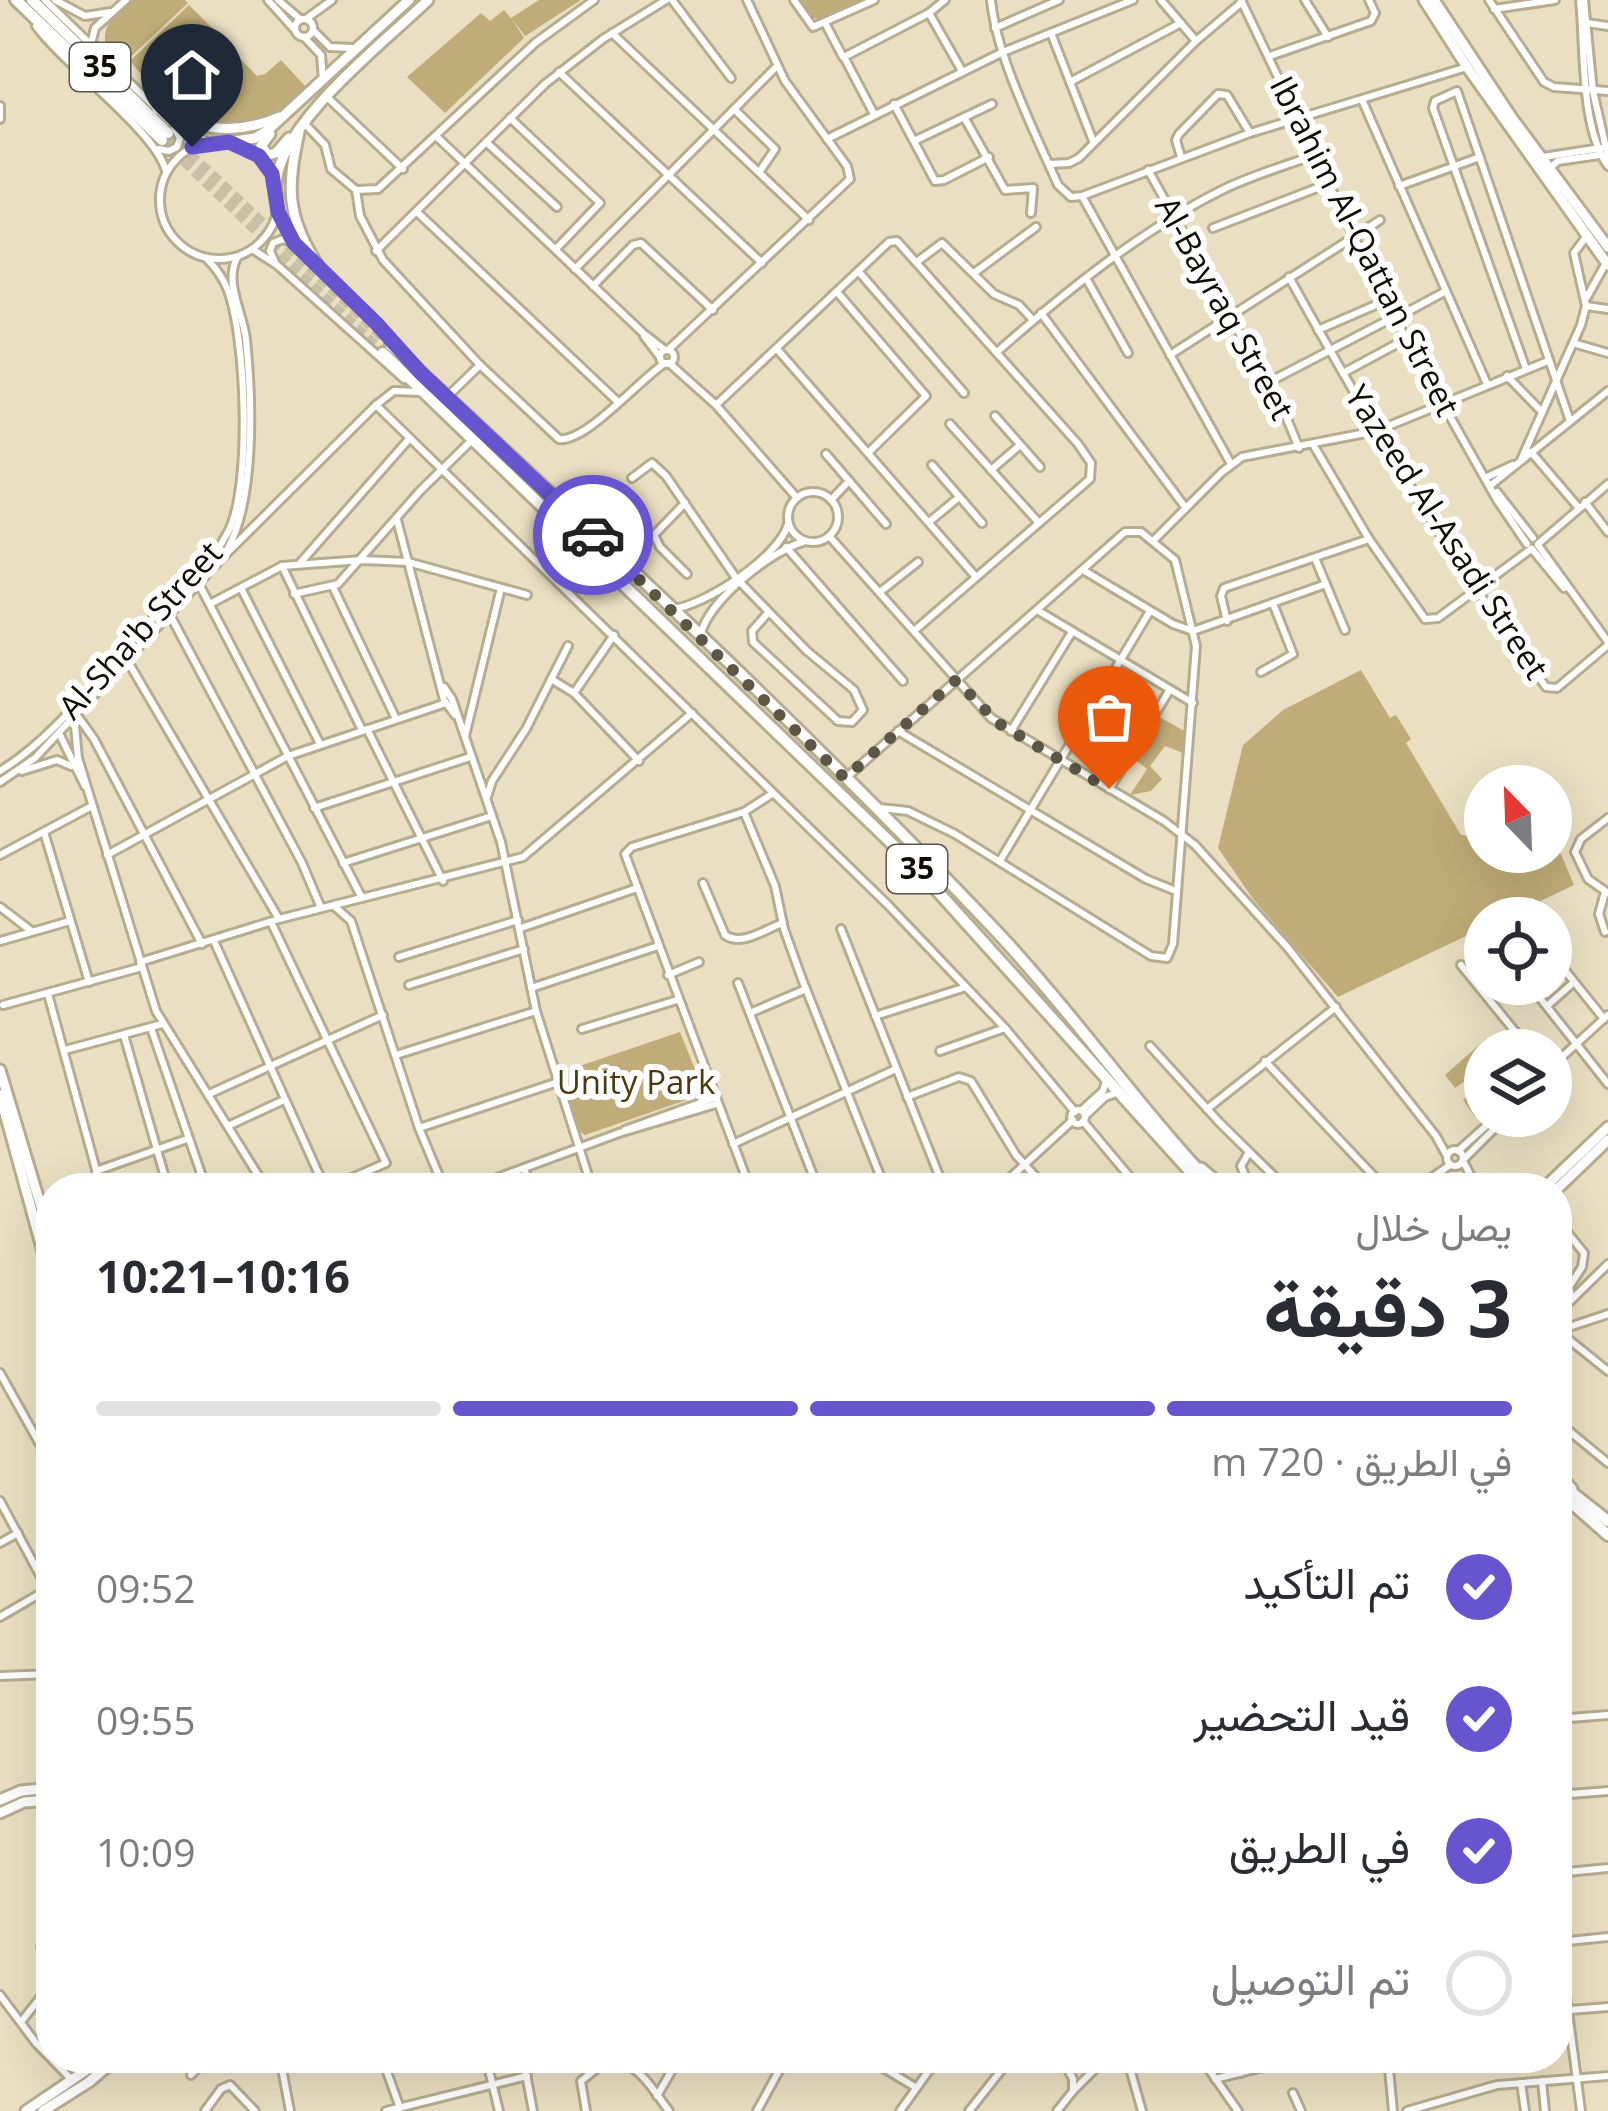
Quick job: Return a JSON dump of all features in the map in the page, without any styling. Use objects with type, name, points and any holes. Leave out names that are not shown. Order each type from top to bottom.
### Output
[{"type":"highway","name":"35","points":[[16,0],[31,4],[164,136]]},
{"type":"highway","points":[[31,4],[89,42]]},
{"type":"highway","name":"35","points":[[387,349],[417,378],[447,396],[875,808],[1002,938],[1194,1173]]},
{"type":"highway","name":"35","points":[[417,378],[423,393],[471,441],[914,866],[1117,1093],[1197,1173]]},
{"type":"highway","points":[[1572,1496],[1608,1535]]},
{"type":"highway","points":[[1572,1499],[1608,1521]]},
{"type":"main road","points":[[409,0],[264,140],[263,151],[276,153],[428,0]]},
{"type":"main road","points":[[1424,0],[1466,67],[1607,264]]},
{"type":"main road","points":[[1434,0],[1608,248]]},
{"type":"main road","points":[[229,142],[261,136],[306,97]]},
{"type":"main road","points":[[157,110],[224,130],[259,125],[289,111]]},
{"type":"main road","points":[[276,184],[279,166],[300,126]]},
{"type":"main road","points":[[300,126],[289,189],[302,238],[317,264]]},
{"type":"main road","points":[[0,1070],[36,1190]]},
{"type":"main road","points":[[0,1095],[36,1226]]},
{"type":"main road","points":[[1560,1173],[1608,1127]]},
{"type":"main road","points":[[1572,1175],[1608,1140]]},
{"type":"main road","points":[[1191,1168],[1200,1173]]},
{"type":"main road","points":[[0,1800],[36,1790]]},
{"type":"main road","points":[[0,1813],[36,1801]]},
{"type":"main road","points":[[43,2111],[88,2073]]},
{"type":"main road","points":[[26,2111],[94,2073]]},
{"type":"street","points":[[45,0],[157,110],[166,172],[159,199],[164,223],[179,244],[206,258],[238,256],[270,230],[278,205]]},
{"type":"street","points":[[55,0],[85,16],[111,12]]},
{"type":"street","points":[[89,42],[95,28],[126,0]]},
{"type":"street","points":[[268,0],[321,56],[322,81]]},
{"type":"street","points":[[278,0],[330,47],[357,48]]},
{"type":"street","points":[[294,29],[308,23],[332,0]]},
{"type":"street","points":[[356,190],[378,189],[535,44],[594,0]]},
{"type":"street","points":[[376,251],[559,72],[612,33],[669,0],[731,78]]},
{"type":"street","points":[[300,126],[325,145],[331,169],[356,190],[360,216],[376,251],[480,365],[544,428],[565,440],[586,431],[667,357],[850,179],[848,166],[777,66],[747,0]]},
{"type":"street","points":[[794,0],[807,25],[825,23],[874,0]]},
{"type":"street","points":[[844,57],[945,0]]},
{"type":"street","points":[[991,0],[1003,52],[1062,191],[1071,197],[1250,134],[1466,67]]},
{"type":"street","points":[[995,28],[1059,0]]},
{"type":"street","points":[[826,139],[1003,52],[1133,0]]},
{"type":"street","points":[[1161,0],[1196,41]]},
{"type":"street","points":[[1305,0],[1328,37]]},
{"type":"street","points":[[1270,56],[1371,21],[1375,13],[1369,0]]},
{"type":"street","points":[[1489,0],[1544,82],[1608,91]]},
{"type":"street","points":[[1494,9],[1555,0]]},
{"type":"street","points":[[1582,0],[1590,90]]},
{"type":"street","points":[[1582,0],[1590,90],[1608,166]]},
{"type":"street","points":[[1050,164],[1075,161],[1242,1]]},
{"type":"street","name":"Ibrahim Al-Qattan Street","points":[[1242,1],[1384,301],[1442,404],[1490,484],[1608,644]]},
{"type":"street","points":[[31,4],[64,58],[164,136],[229,142],[259,156],[276,184],[278,212],[294,243]]},
{"type":"street","points":[[929,13],[962,71]]},
{"type":"street","points":[[304,37],[308,23]]},
{"type":"street","points":[[825,23],[874,114]]},
{"type":"street","points":[[1070,82],[1181,23]]},
{"type":"street","points":[[1587,23],[1608,26]]},
{"type":"street","points":[[1051,32],[1094,142]]},
{"type":"street","points":[[612,33],[809,220]]},
{"type":"street","points":[[575,269],[777,66]]},
{"type":"street","points":[[559,72],[763,264]]},
{"type":"street","points":[[1476,81],[1435,101],[1433,110],[1526,369]]},
{"type":"street","points":[[1457,91],[1570,421]]},
{"type":"street","points":[[1181,157],[1178,134],[1219,94],[1231,99],[1250,134]]},
{"type":"street","points":[[327,97],[403,169]]},
{"type":"street","points":[[1362,101],[1487,384]]},
{"type":"street","points":[[894,104],[937,182],[989,157]]},
{"type":"street","points":[[913,141],[992,104]]},
{"type":"street","points":[[0,106],[0,119]]},
{"type":"street","points":[[734,109],[775,149],[760,171]]},
{"type":"street","points":[[964,117],[1005,190],[1033,188],[1030,213]]},
{"type":"street","points":[[510,118],[600,203],[555,250]]},
{"type":"street","points":[[437,137],[716,405],[797,498]]},
{"type":"street","points":[[166,172],[184,152],[209,142]]},
{"type":"street","points":[[486,142],[557,207]]},
{"type":"street","points":[[1540,155],[1604,153]]},
{"type":"street","points":[[1551,171],[1558,161],[1604,153]]},
{"type":"street","points":[[997,352],[1086,278],[1173,219],[1223,189],[1316,154]]},
{"type":"street","points":[[1399,186],[1480,157]]},
{"type":"street","name":"Al-Bayraq Street","points":[[1148,170],[1268,383],[1299,448]]},
{"type":"street","points":[[1213,228],[1330,184]]},
{"type":"street","points":[[1082,196],[1231,464]]},
{"type":"street","points":[[417,212],[617,401]]},
{"type":"street","points":[[1170,355],[1380,220]]},
{"type":"street","points":[[974,273],[1036,227]]},
{"type":"street","points":[[1585,303],[1574,253],[1586,237]]},
{"type":"street","points":[[277,265],[273,243],[283,238],[294,243],[417,378]]},
{"type":"street","points":[[716,405],[894,241],[918,261],[1093,467],[1090,479],[914,631]]},
{"type":"street","points":[[918,261],[940,242],[994,294],[1019,305],[1033,320]]},
{"type":"street","points":[[592,286],[633,245],[641,243],[713,310]]},
{"type":"street","points":[[252,249],[277,265],[392,371],[417,378]]},
{"type":"street","name":"Al-Sha'b Street","points":[[222,558],[239,526],[245,489],[246,348],[231,274],[238,256]]},
{"type":"street","name":"Al-Sha'b Street","points":[[0,782],[19,772],[223,541],[238,500],[240,345],[228,290],[206,258]]},
{"type":"street","points":[[1519,462],[1574,343],[1585,303],[1607,264]]},
{"type":"street","points":[[859,272],[964,393]]},
{"type":"street","points":[[1289,277],[1343,373]]},
{"type":"street","points":[[1086,278],[1128,353]]},
{"type":"street","points":[[1268,383],[1446,291]]},
{"type":"street","points":[[837,292],[926,396],[869,452]]},
{"type":"street","points":[[1318,330],[1384,301]]},
{"type":"street","points":[[1585,303],[1608,309]]},
{"type":"street","points":[[1041,313],[1185,506]]},
{"type":"street","name":"Yazeed Al-Asadi Street","points":[[1406,339],[1343,373],[1476,588],[1550,688],[1557,688],[1608,644]]},
{"type":"street","points":[[1574,343],[1608,353]]},
{"type":"street","points":[[777,349],[976,577]]},
{"type":"street","points":[[1153,541],[1231,464],[1248,455],[1376,431],[1548,362]]},
{"type":"street","points":[[447,396],[480,365]]},
{"type":"street","points":[[1508,376],[1542,412]]},
{"type":"street","points":[[423,393],[394,391],[376,405],[862,878],[1005,1028],[1126,1173]]},
{"type":"street","points":[[1490,484],[1608,391]]},
{"type":"street","name":"Al-Sha'b Street","points":[[0,770],[75,715],[222,558],[376,405]]},
{"type":"street","points":[[995,416],[1040,467]]},
{"type":"street","points":[[950,424],[1039,523]]},
{"type":"street","points":[[301,562],[410,439]]},
{"type":"street","points":[[294,594],[333,587],[471,441]]},
{"type":"street","points":[[991,470],[1020,445]]},
{"type":"street","points":[[1314,446],[1369,539],[1428,620],[1438,618],[1608,484]]},
{"type":"street","points":[[1531,452],[1608,532]]},
{"type":"street","points":[[826,454],[886,524]]},
{"type":"street","points":[[632,478],[654,463],[667,476],[738,581],[858,694],[863,710],[852,722],[838,721],[751,639],[768,613]]},
{"type":"street","points":[[932,465],[982,523]]},
{"type":"street","points":[[831,500],[849,482]]},
{"type":"street","points":[[701,638],[709,613],[783,537],[797,498],[815,492],[831,500],[838,518],[829,536]]},
{"type":"street","points":[[928,522],[959,496]]},
{"type":"street","points":[[685,503],[658,528],[654,538],[687,574]]},
{"type":"street","points":[[397,520],[444,687],[506,863],[536,1011],[588,1173]]},
{"type":"street","points":[[789,520],[795,533],[807,541]]},
{"type":"street","points":[[845,778],[1128,530],[1153,541],[1177,563],[1197,656],[1173,944],[1167,958],[1151,956],[1001,860],[908,811],[875,808]]},
{"type":"street","points":[[671,609],[702,602],[786,547],[829,536]]},
{"type":"street","points":[[829,536],[987,714],[1182,834],[1237,889],[1466,1173]]},
{"type":"street","points":[[1227,622],[1221,596],[1224,588],[1369,539]]},
{"type":"street","points":[[786,547],[904,680]]},
{"type":"street","points":[[1315,558],[1346,630]]},
{"type":"street","points":[[210,604],[282,566],[362,560],[408,562],[527,595]]},
{"type":"street","points":[[880,592],[918,562]]},
{"type":"street","points":[[282,566],[439,875]]},
{"type":"street","points":[[1083,570],[1193,631],[1326,584]]},
{"type":"street","points":[[199,584],[343,863],[351,921],[438,1173]]},
{"type":"street","points":[[333,587],[396,719]]},
{"type":"street","points":[[241,588],[319,742]]},
{"type":"street","points":[[465,742],[501,588]]},
{"type":"street","points":[[1261,672],[1293,654],[1274,606]]},
{"type":"street","points":[[1037,610],[1193,704]]},
{"type":"street","points":[[1001,860],[1150,611]]},
{"type":"street","points":[[170,615],[302,862],[320,908]]},
{"type":"street","points":[[146,625],[152,626],[153,633]]},
{"type":"street","points":[[1011,731],[1072,632]]},
{"type":"street","points":[[574,693],[614,635]]},
{"type":"street","points":[[486,800],[492,781],[526,729],[568,646]]},
{"type":"street","points":[[127,660],[275,920],[369,1124],[386,1162],[361,1173]]},
{"type":"street","points":[[551,679],[574,693],[639,761]]},
{"type":"street","points":[[444,687],[446,704],[457,718]]},
{"type":"street","points":[[1109,789],[1169,691]]},
{"type":"street","points":[[107,855],[319,742],[446,704]]},
{"type":"street","points":[[457,718],[470,706]]},
{"type":"street","points":[[457,718],[470,706]]},
{"type":"street","points":[[377,897],[439,875],[470,873],[528,854],[692,713]]},
{"type":"street","points":[[75,715],[76,748],[92,806],[162,1024],[256,1173]]},
{"type":"street","points":[[75,715],[202,944]]},
{"type":"street","points":[[56,729],[88,790]]},
{"type":"street","points":[[898,731],[1146,878],[1177,891]]},
{"type":"street","points":[[314,808],[470,757]]},
{"type":"street","points":[[19,772],[57,760],[76,770]]},
{"type":"street","points":[[478,779],[492,781]]},
{"type":"street","points":[[744,1173],[625,856],[628,849],[744,812],[772,794]]},
{"type":"street","points":[[0,855],[92,806]]},
{"type":"street","points":[[744,812],[778,895],[806,989],[880,1173]]},
{"type":"street","points":[[343,863],[492,816]]},
{"type":"street","points":[[1605,932],[1599,910],[1607,893],[1588,879],[1575,852],[1581,839],[1608,818]]},
{"type":"street","points":[[44,832],[89,982]]},
{"type":"street","points":[[3,1005],[89,982],[275,920],[427,883],[439,875]]},
{"type":"street","points":[[703,884],[731,940],[783,923]]},
{"type":"street","points":[[399,957],[637,888]]},
{"type":"street","points":[[351,904],[351,921]]},
{"type":"street","points":[[0,907],[32,931]]},
{"type":"street","points":[[0,941],[70,921]]},
{"type":"street","points":[[841,929],[938,1173]]},
{"type":"street","points":[[214,941],[319,1173]]},
{"type":"street","points":[[531,988],[658,946]]},
{"type":"street","points":[[409,985],[524,949]]},
{"type":"street","points":[[668,975],[699,962]]},
{"type":"street","points":[[1461,965],[1513,1029]]},
{"type":"street","points":[[1572,979],[1606,1017],[1572,1047]]},
{"type":"street","points":[[1574,982],[1547,1006],[1608,1084]]},
{"type":"street","points":[[738,983],[812,1173]]},
{"type":"street","points":[[875,1016],[966,987]]},
{"type":"street","points":[[750,1013],[806,989]]},
{"type":"street","points":[[48,994],[97,1171],[187,1139]]},
{"type":"street","points":[[582,1029],[677,1000]]},
{"type":"street","points":[[1207,1108],[1336,1007]]},
{"type":"street","points":[[396,1055],[536,1011]]},
{"type":"street","points":[[209,1094],[383,1015]]},
{"type":"street","points":[[65,1050],[162,1024]]},
{"type":"street","points":[[151,1028],[200,1173]]},
{"type":"street","points":[[940,1051],[1005,1028]]},
{"type":"street","points":[[124,1035],[163,1173]]},
{"type":"street","points":[[1150,1046],[1270,1173]]},
{"type":"street","points":[[1265,1061],[1371,1173]]},
{"type":"street","points":[[733,1144],[896,1069]]},
{"type":"street","points":[[907,1096],[967,1078],[1030,1173]]},
{"type":"street","points":[[1079,1116],[1106,1081]]},
{"type":"street","points":[[419,1128],[559,1082]]},
{"type":"street","points":[[1015,1173],[1079,1116],[1117,1093]]},
{"type":"street","points":[[228,1126],[284,1100]]},
{"type":"street","points":[[510,1173],[716,1101]]},
{"type":"street","points":[[1436,1173],[1474,1137]]},
{"type":"street","points":[[1464,1160],[1486,1137]]},
{"type":"street","points":[[1244,1173],[1241,1166],[1249,1153]]},
{"type":"street","points":[[1452,1158],[1464,1160]]},
{"type":"street","points":[[1452,1158],[1464,1160]]},
{"type":"street","points":[[1464,1160],[1469,1173]]},
{"type":"street","points":[[524,1168],[526,1173]]},
{"type":"street","points":[[1572,1238],[1584,1253],[1582,1268],[1572,1282]]},
{"type":"street","points":[[1572,1299],[1608,1264]]},
{"type":"street","points":[[1572,1326],[1608,1314]]},
{"type":"street","points":[[1572,1341],[1608,1371]]},
{"type":"street","points":[[0,1372],[36,1437]]},
{"type":"street","points":[[1572,1433],[1608,1463]]},
{"type":"street","points":[[0,1501],[36,1565]]},
{"type":"street","points":[[0,1543],[18,1533]]},
{"type":"street","points":[[0,1617],[36,1596]]},
{"type":"street","points":[[0,1676],[36,1675]]},
{"type":"street","points":[[1572,1718],[1608,1714]]},
{"type":"street","points":[[1572,1794],[1608,1791]]},
{"type":"street","points":[[1572,1872],[1608,1868]]},
{"type":"street","points":[[1572,1941],[1608,1937]]},
{"type":"street","points":[[0,1995],[36,2039]]},
{"type":"street","points":[[21,2022],[36,2003]]},
{"type":"street","points":[[1572,2010],[1608,2007]]},
{"type":"street","points":[[1572,2060],[1580,2111]]},
{"type":"street","points":[[67,2073],[77,2084]]},
{"type":"street","points":[[283,2073],[290,2111]]},
{"type":"street","points":[[387,2073],[400,2110]]},
{"type":"street","points":[[490,2073],[500,2111]]},
{"type":"street","points":[[526,2073],[533,2111]]},
{"type":"street","points":[[586,2111],[581,2081],[590,2073]]},
{"type":"street","points":[[641,2073],[669,2111]]},
{"type":"street","points":[[657,2096],[670,2073]]},
{"type":"street","points":[[757,2111],[779,2073]]},
{"type":"street","points":[[892,2073],[915,2087]]},
{"type":"street","points":[[901,2111],[926,2073]]},
{"type":"street","points":[[969,2111],[999,2073]]},
{"type":"street","points":[[1067,2073],[1073,2091]]},
{"type":"street","points":[[1057,2111],[1091,2073]]},
{"type":"street","points":[[1131,2073],[1142,2111]]},
{"type":"street","points":[[1211,2073],[1238,2111]]},
{"type":"street","points":[[1215,2079],[1241,2073]]},
{"type":"street","points":[[1389,2073],[1393,2111]]},
{"type":"street","points":[[386,2111],[526,2076]]},
{"type":"street","points":[[1407,2111],[1466,2092],[1608,2076]]},
{"type":"street","points":[[1542,2081],[1545,2111]]},
{"type":"street","points":[[1521,2083],[1525,2111]]},
{"type":"street","points":[[205,2111],[221,2089],[230,2085],[255,2111]]},
{"type":"street","points":[[1293,2093],[1301,2111]]},
{"type":"green space","points":[[133,0],[188,3],[125,62],[105,41],[105,34],[113,17]]},
{"type":"green space","points":[[539,0],[581,0],[525,36],[512,19],[524,38],[445,113],[407,77],[481,13],[490,21],[504,10],[511,18]]},
{"type":"green space","points":[[797,0],[864,0],[822,20],[805,15]]},
{"type":"green space","points":[[189,5],[217,33],[201,49],[217,35],[257,76],[281,60],[306,87],[278,110],[244,121],[208,121],[175,108],[130,61]]},
{"type":"green space","points":[[1361,670],[1390,718],[1396,715],[1411,739],[1406,743],[1464,835],[1464,873],[1569,873],[1574,885],[1549,897],[1464,897],[1464,937],[1338,997],[1253,899],[1218,848],[1243,745],[1283,710]]},
{"type":"green space","points":[[1156,715],[1186,732],[1183,753],[1165,746],[1150,766],[1162,779],[1151,791],[1130,795],[1147,769],[1132,757]]},
{"type":"green space","name":"Unity Park","points":[[680,1032],[703,1089],[701,1095],[585,1135],[577,1130],[559,1073]]},
{"type":"green space","points":[[1464,1058],[1464,1082],[1455,1088],[1445,1075]]},
{"type":"tunnel","points":[[168,133],[391,345]]},
{"type":"tunnel","points":[[162,140],[383,353]]},
{"type":"way so far","points":[[593,535],[845,778],[956,680],[998,723],[1109,789]]},
{"type":"route","points":[[192,147],[229,142],[259,156],[272,174],[278,212],[294,243],[421,373],[593,535]]}]
